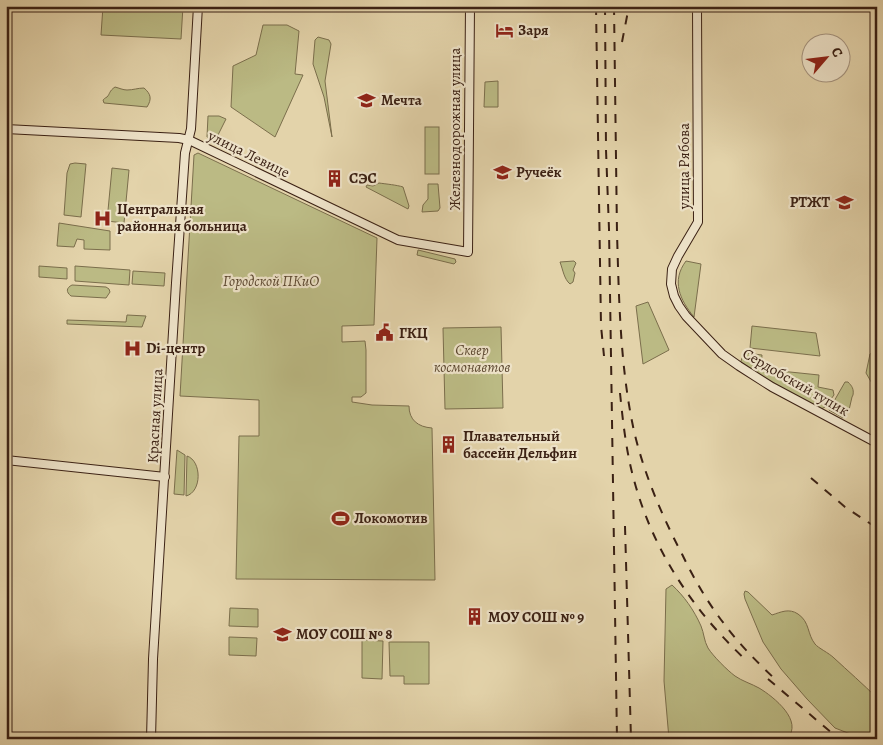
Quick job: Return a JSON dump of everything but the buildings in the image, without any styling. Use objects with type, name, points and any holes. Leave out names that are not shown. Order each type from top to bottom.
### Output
[{"type":"street","name":"Красная улица","points":[[151,739],[154,660],[185,153],[191,129],[198,6]]},
{"type":"street","name":"Железнодорожная улица","points":[[468,252],[470,6]]},
{"type":"street","name":"улица Рябова","points":[[686,316],[674,296],[671,284],[672,269],[698,222],[698,6]]},
{"type":"street","name":"улица Левице","points":[[6,129],[189,140],[398,240],[468,252]]},
{"type":"street","name":"Сердобский тупик","points":[[686,316],[722,354],[739,366],[772,387],[877,443]]},
{"type":"street","points":[[6,460],[165,477]]},
{"type":"green space","points":[[103,6],[183,6],[181,39],[101,35]]},
{"type":"green space","points":[[263,25],[287,25],[299,31],[295,74],[303,75],[275,137],[231,107],[233,66],[256,55]]},
{"type":"green space","points":[[318,37],[329,40],[331,44],[325,81],[332,137],[324,97],[313,64],[315,40]]},
{"type":"green space","points":[[498,81],[498,107],[484,107],[485,82]]},
{"type":"green space","points":[[115,87],[127,90],[144,88],[148,92],[150,102],[147,107],[104,103],[103,100]]},
{"type":"green space","points":[[208,116],[219,116],[226,119],[215,141],[207,137]]},
{"type":"green space","points":[[425,127],[439,127],[439,174],[425,174]]},
{"type":"green space","name":"Городской ПКиО","points":[[198,153],[377,238],[374,325],[342,326],[342,342],[365,341],[366,393],[361,397],[352,397],[352,402],[372,405],[409,406],[409,411],[415,422],[432,428],[435,580],[236,579],[239,436],[259,436],[259,400],[180,396],[194,155]]},
{"type":"green space","points":[[70,164],[86,164],[81,217],[64,215],[67,173]]},
{"type":"green space","points":[[112,168],[129,170],[124,223],[107,221]]},
{"type":"green space","points":[[379,183],[403,187],[409,206],[408,209],[366,187],[367,185],[373,186]]},
{"type":"green space","points":[[428,184],[438,184],[440,208],[438,211],[422,212],[423,205],[428,199]]},
{"type":"green space","points":[[59,223],[110,231],[110,250],[84,249],[84,240],[77,239],[74,247],[57,246]]},
{"type":"green space","points":[[418,250],[455,259],[456,262],[454,264],[417,255]]},
{"type":"green space","points":[[574,261],[576,263],[573,270],[575,273],[573,282],[570,284],[565,277],[560,262]]},
{"type":"green space","points":[[686,261],[701,264],[694,317],[681,297],[678,283],[681,268]]},
{"type":"green space","points":[[39,266],[67,268],[67,279],[39,277]]},
{"type":"green space","points":[[75,266],[130,270],[129,285],[75,281]]},
{"type":"green space","points":[[133,271],[165,273],[164,286],[132,284]]},
{"type":"green space","points":[[72,285],[106,287],[110,292],[106,298],[71,296],[67,290]]},
{"type":"green space","points":[[648,302],[669,350],[643,364],[636,306]]},
{"type":"green space","points":[[127,315],[146,316],[142,327],[67,324],[67,320],[126,322]]},
{"type":"green space","points":[[752,326],[816,333],[820,356],[750,348]]},
{"type":"green space","name":"Сквер космонавтов","points":[[501,327],[503,408],[445,409],[443,328]]},
{"type":"green space","points":[[877,350],[877,392],[866,373],[870,354]]},
{"type":"green space","points":[[746,353],[762,355],[761,369],[819,375],[818,387],[833,390],[834,395],[825,407],[821,409],[740,364]]},
{"type":"green space","points":[[845,382],[851,385],[853,393],[849,410],[843,418],[829,410]]},
{"type":"green space","points":[[177,450],[185,455],[184,495],[174,494]]},
{"type":"green space","points":[[187,456],[195,464],[198,476],[195,489],[186,496]]},
{"type":"green space","points":[[672,585],[692,609],[701,626],[710,651],[724,667],[735,676],[765,692],[785,710],[790,717],[792,725],[787,739],[669,739],[664,681],[666,589]]},
{"type":"green space","points":[[745,591],[772,615],[788,611],[795,612],[802,617],[815,644],[832,656],[877,698],[877,739],[867,739],[864,734],[853,735],[835,728],[807,699],[781,669],[763,642],[745,599]]},
{"type":"green space","points":[[230,608],[258,609],[258,627],[229,626]]},
{"type":"green space","points":[[229,637],[257,638],[256,656],[229,655]]},
{"type":"green space","points":[[362,640],[383,641],[382,679],[362,678]]},
{"type":"green space","points":[[389,642],[429,642],[429,684],[404,684],[404,676],[390,676]]},
{"type":"railway","points":[[596,6],[601,326],[604,356]]},
{"type":"railway","points":[[605,6],[617,739]]},
{"type":"railway","points":[[614,6],[617,233],[620,308],[623,358],[634,431],[654,494],[667,525],[696,582],[731,632],[749,654],[776,680]]},
{"type":"railway","points":[[622,42],[629,6]]},
{"type":"railway","points":[[620,393],[631,469],[652,531],[664,556],[693,601],[747,661]]},
{"type":"railway","points":[[811,478],[845,507],[877,528]]},
{"type":"railway","points":[[625,526],[631,739]]},
{"type":"railway","points":[[768,679],[839,739]]},
{"type":"place","name":"Заря","points":[[504,30]]},
{"type":"place","name":"Мечта","points":[[367,100]]},
{"type":"place","name":"Ручеёк","points":[[502,172]]},
{"type":"place","name":"СЭС","points":[[335,178]]},
{"type":"place","name":"РТЖТ","points":[[844,202]]},
{"type":"place","name":"Центральная районная больница","points":[[103,218]]},
{"type":"place","name":"ГКЦ","points":[[385,333]]},
{"type":"place","name":"Di-центр","points":[[132,348]]},
{"type":"place","name":"Плавательный бассейн Дельфин","points":[[449,445]]},
{"type":"place","name":"Локомотив","points":[[340,518]]},
{"type":"place","name":"МОУ СОШ № 9","points":[[474,617]]},
{"type":"place","name":"МОУ СОШ № 8","points":[[282,634]]}]
